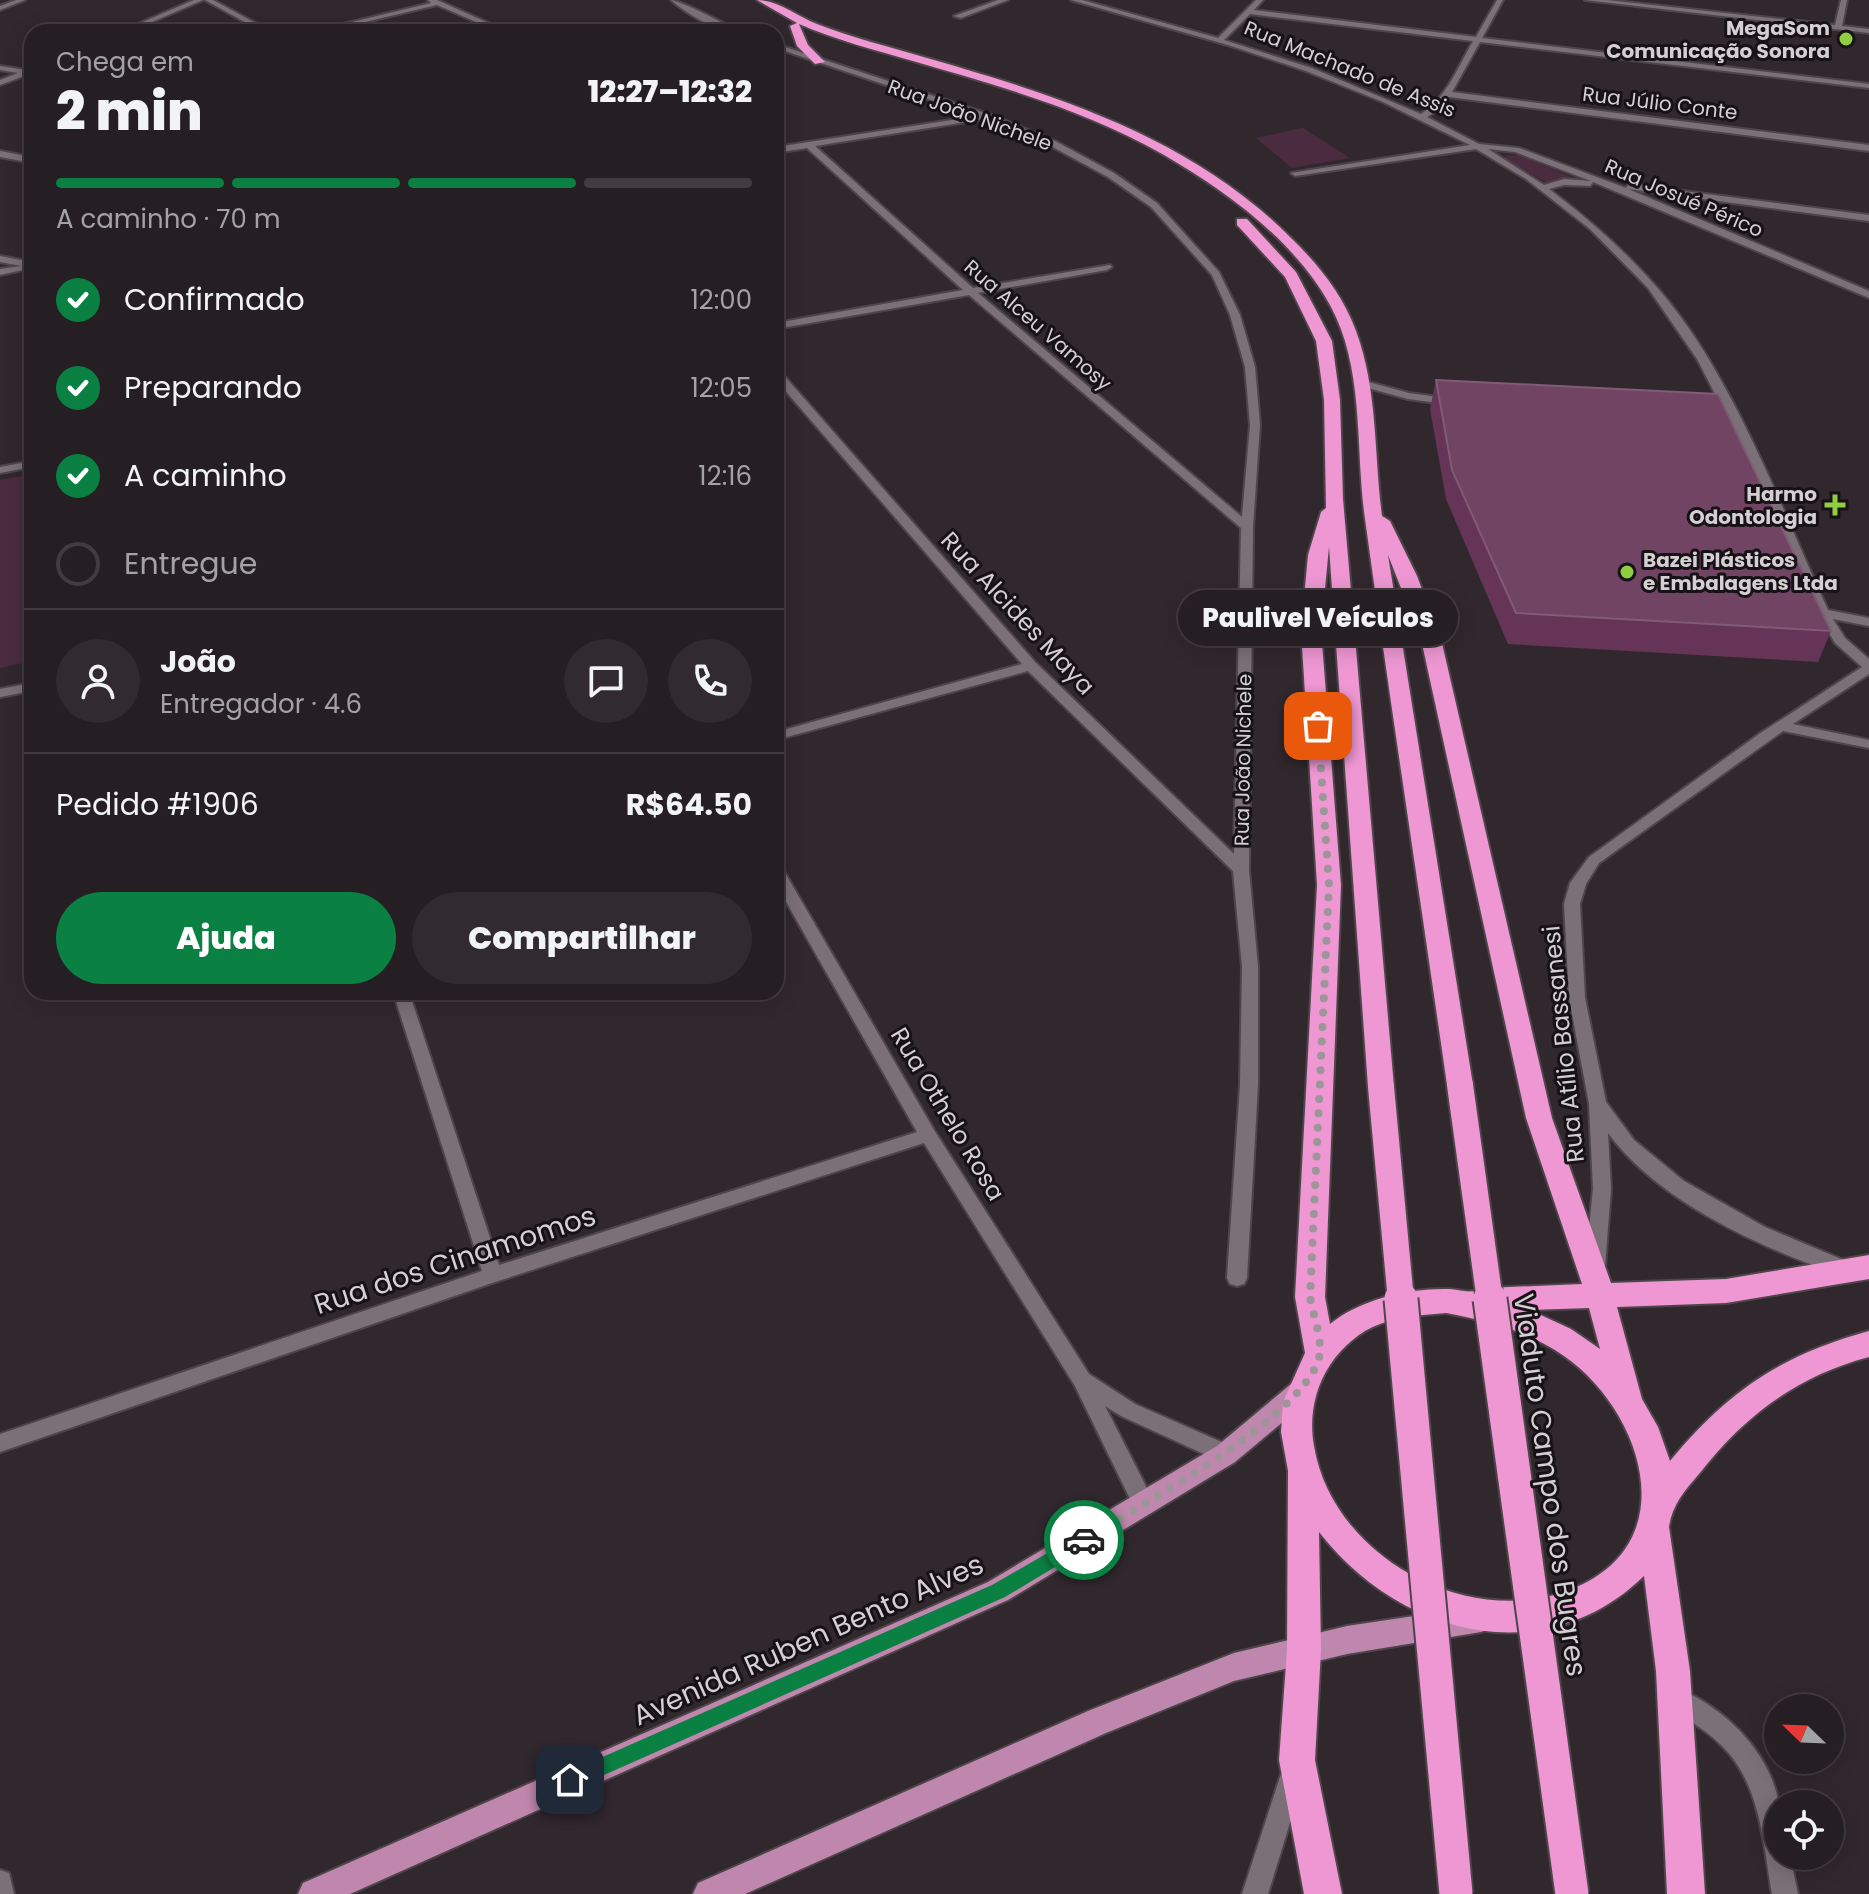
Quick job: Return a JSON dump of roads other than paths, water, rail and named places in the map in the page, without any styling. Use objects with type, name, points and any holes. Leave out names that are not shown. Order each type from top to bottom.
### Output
[{"type":"highway","points":[[747,0],[795,26],[1043,105],[1133,146],[1206,193]]},
{"type":"highway","name":"Viaduto Campo dos Bugres","points":[[762,0],[831,32],[1083,111],[1178,158],[1264,221],[1314,273],[1338,306],[1361,383],[1371,501],[1460,1085],[1572,1894]]},
{"type":"highway","points":[[795,26],[803,46],[819,62]]},
{"type":"highway","points":[[1228,211],[1248,227],[1291,275],[1324,341],[1332,400],[1334,499],[1381,1087],[1456,1894]]},
{"type":"highway","points":[[1320,1353],[1310,1297],[1329,885],[1311,630],[1317,555],[1334,499]]},
{"type":"highway","points":[[1371,501],[1408,576],[1431,639],[1539,1118],[1598,1287],[1630,1404],[1653,1452],[1675,1698],[1686,1894]]},
{"type":"highway","points":[[1323,1894],[1297,1760],[1304,1650],[1302,1470],[1295,1430],[1300,1392],[1320,1353],[1353,1323],[1396,1306],[1598,1287],[1726,1291],[1858,1268]]},
{"type":"highway","points":[[1446,1301],[1498,1310],[1549,1331],[1594,1363],[1630,1404]]},
{"type":"highway","points":[[1302,1470],[1322,1512],[1346,1541],[1395,1583],[1443,1606],[1495,1617],[1549,1616],[1596,1599],[1632,1570],[1657,1516],[1691,1455],[1738,1409],[1793,1368],[1830,1352],[1869,1344]]},
{"type":"main road","name":"Avenida Ruben Bento Alves","points":[[314,1894],[998,1591],[1226,1454],[1300,1392]]},
{"type":"main road","points":[[709,1894],[1098,1721],[1234,1667],[1304,1650],[1495,1617]]},
{"type":"street","points":[[0,8],[22,0]]},
{"type":"street","points":[[142,24],[200,0]]},
{"type":"street","points":[[208,0],[253,24]]},
{"type":"street","points":[[674,0],[718,24]]},
{"type":"street","points":[[958,16],[1005,0]]},
{"type":"street","name":"Rua Machado de Assis","points":[[1074,0],[1221,39],[1422,117],[1481,146],[1589,222],[1652,287],[1696,352],[1730,412],[1823,613],[1840,640],[1869,667]]},
{"type":"street","points":[[1221,39],[1260,0]]},
{"type":"street","points":[[1422,117],[1438,106],[1447,94],[1500,0]]},
{"type":"street","points":[[1588,0],[1869,31]]},
{"type":"street","points":[[1838,27],[1844,0]]},
{"type":"street","points":[[346,24],[435,2],[486,24]]},
{"type":"street","points":[[1249,12],[1869,86]]},
{"type":"street","name":"Rua João Nichele","points":[[784,49],[988,117],[1052,143],[1111,175],[1154,205],[1216,274],[1235,315],[1250,367],[1255,425],[1247,527],[1241,870],[1250,967],[1249,1085],[1237,1278]]},
{"type":"street","points":[[0,68],[24,70]]},
{"type":"street","points":[[0,83],[24,73]]},
{"type":"street","name":"Rua Júlio Conte","points":[[1447,94],[1869,148]]},
{"type":"street","points":[[784,149],[988,117]]},
{"type":"street","name":"Rua Alceu Vamosy","points":[[809,145],[969,290],[1247,527]]},
{"type":"street","points":[[1295,173],[1481,146]]},
{"type":"street","name":"Rua Josué Périco","points":[[1481,146],[1516,150],[1608,184],[1869,295]]},
{"type":"street","points":[[0,154],[24,158]]},
{"type":"street","points":[[1541,188],[1564,182],[1608,184],[1869,218]]},
{"type":"street","points":[[0,259],[24,264]]},
{"type":"street","points":[[784,325],[1107,267]]},
{"type":"street","points":[[0,272],[24,268]]},
{"type":"street","name":"Rua Alcides Maya","points":[[784,382],[1031,666],[1241,870]]},
{"type":"street","points":[[1361,383],[1408,396],[1470,403]]},
{"type":"street","points":[[1714,411],[1730,412]]},
{"type":"street","points":[[0,470],[24,466]]},
{"type":"street","points":[[1823,613],[1869,622]]},
{"type":"street","points":[[784,734],[1031,666]]},
{"type":"street","name":"Rua Atílio Bassanesi","points":[[1598,1287],[1601,1223],[1598,1104],[1577,998],[1572,904],[1578,883],[1594,860],[1869,667]]},
{"type":"street","points":[[0,693],[24,688]]},
{"type":"street","points":[[1781,726],[1869,744]]},
{"type":"street","name":"Rua Othelo Rosa","points":[[784,885],[928,1135],[1082,1380],[1144,1504]]},
{"type":"street","points":[[404,1000],[493,1275]]},
{"type":"street","points":[[1598,1104],[1626,1143],[1658,1172],[1726,1219],[1858,1268]]},
{"type":"street","name":"Rua dos Cinamomos","points":[[0,1443],[493,1275],[928,1135]]},
{"type":"street","name":"Rua Othelo Rosa","points":[[1082,1380],[1128,1410],[1226,1454]]},
{"type":"street","points":[[1675,1698],[1731,1738],[1746,1757],[1764,1795]]},
{"type":"street","points":[[1255,1894],[1297,1760]]},
{"type":"street","points":[[1781,1870],[1785,1894]]},
{"type":"street","points":[[0,1882],[1,1894]]},
{"type":"place","name":"MegaSom Comunicação Sonora","points":[[1846,39]]},
{"type":"place","name":"Harmo Odontologia","points":[[1835,505]]},
{"type":"place","name":"Bazei Plásticos e Embalagens Ltda","points":[[1627,572]]},
{"type":"place","name":"Paulivel Veículos","points":[[1318,726]]}]
